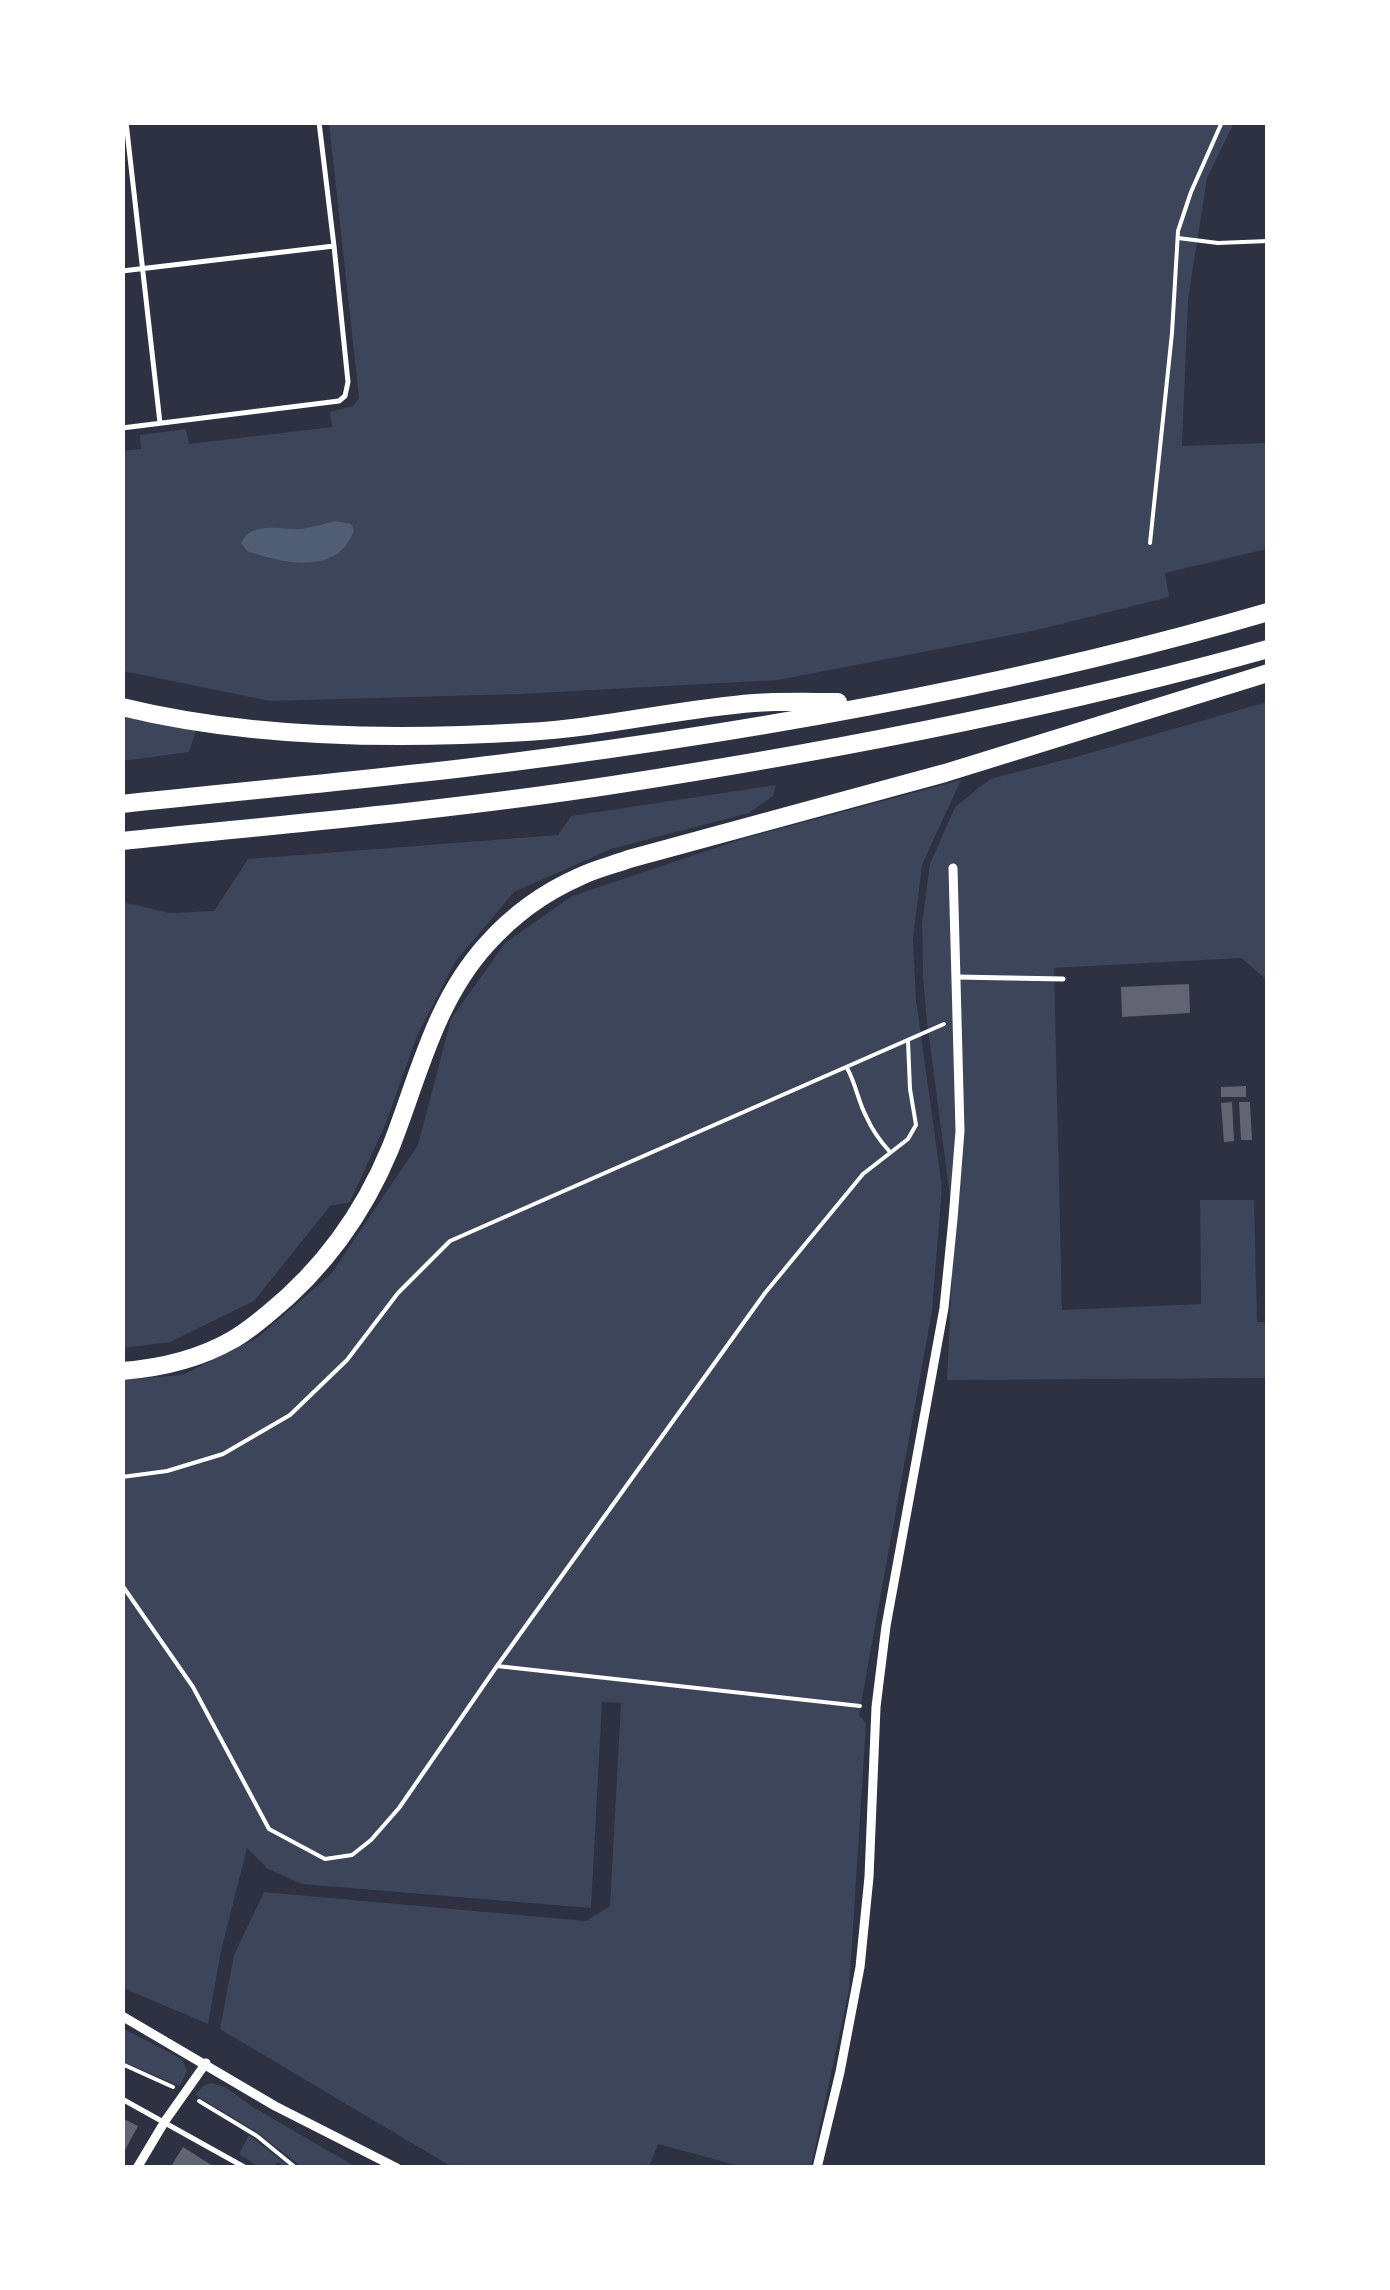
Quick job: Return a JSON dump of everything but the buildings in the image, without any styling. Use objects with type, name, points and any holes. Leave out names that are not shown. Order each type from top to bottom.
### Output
[{"type":"highway","points":[[122,804],[504,764],[679,739],[891,702],[1052,667],[1268,612]]},
{"type":"highway","points":[[122,840],[405,812],[812,752],[1022,710],[1268,650]]},
{"type":"highway","points":[[122,1371],[186,1360],[232,1340],[290,1296],[322,1262],[370,1194],[446,1002],[486,945],[545,895],[580,876],[629,859],[944,773],[1268,673]]},
{"type":"highway","points":[[122,707],[269,731],[404,735],[528,732],[754,703],[891,702]]},
{"type":"street","points":[[817,2168],[860,1967],[869,1876],[876,1707],[886,1626],[944,1308],[960,1131],[952,868]]},
{"type":"street","points":[[122,2016],[274,2106],[397,2168]]},
{"type":"street","points":[[137,2168],[206,2063]]},
{"type":"lane","points":[[126,122],[160,424]]},
{"type":"lane","points":[[122,428],[333,403],[345,396],[348,382],[319,122]]},
{"type":"lane","points":[[122,270],[334,246]]},
{"type":"lane","points":[[956,977],[1063,979]]},
{"type":"lane","points":[[122,2099],[246,2168]]},
{"type":"path","points":[[1150,543],[1172,333],[1178,231],[1222,122]]},
{"type":"path","points":[[1178,238],[1218,243],[1268,241]]},
{"type":"path","points":[[122,1477],[167,1472],[223,1454],[290,1415],[347,1360],[398,1293],[450,1241],[958,1018]]},
{"type":"path","points":[[122,1585],[192,1686],[269,1829],[325,1859],[352,1855],[399,1808],[766,1293],[863,1174],[908,1139],[916,1124],[908,1041]]},
{"type":"path","points":[[846,1068],[854,1080],[864,1114],[890,1152]]},
{"type":"path","points":[[497,1666],[876,1707]]},
{"type":"path","points":[[122,2064],[165,2083]]},
{"type":"path","points":[[203,2103],[257,2136],[296,2168]]},
{"type":"shaded area","points":[[329,123],[1234,123],[1207,178],[1188,300],[1182,446],[1267,443],[1267,549],[1165,573],[1169,597],[1037,630],[778,680],[520,694],[270,701],[123,671],[122,451],[141,449],[140,435],[186,429],[189,444],[332,427],[330,412],[353,406],[359,398]]},
{"type":"shaded area","points":[[335,521],[351,524],[354,530],[346,545],[322,560],[308,563],[276,559],[247,551],[241,543],[252,531],[260,529],[302,529]]},
{"type":"shaded area","points":[[1267,702],[1267,980],[1241,958],[1054,968],[1062,1310],[1201,1304],[1200,1200],[1254,1200],[1257,1322],[1267,1322],[1267,1378],[947,1380],[954,1228],[927,1022],[922,923],[930,864],[955,807],[990,779]]},
{"type":"shaded area","points":[[122,716],[196,731],[189,752],[123,761]]},
{"type":"shaded area","points":[[961,780],[922,865],[913,939],[916,1000],[942,1187],[932,1311],[859,1715],[866,1724],[849,1990],[811,2167],[743,2167],[658,2144],[649,2167],[452,2167],[220,2029],[234,1955],[264,1892],[586,1921],[610,1906],[621,1703],[602,1702],[591,1908],[302,1884],[268,1869],[247,1848],[221,1951],[208,2024],[123,1988],[123,1380],[182,1375],[257,1338],[331,1274],[418,1145],[451,1019],[505,943],[572,896],[745,838]]},
{"type":"shaded area","points":[[776,785],[773,796],[749,813],[611,849],[514,892],[455,962],[417,1036],[385,1125],[350,1202],[330,1206],[254,1301],[170,1342],[123,1348],[123,902],[170,913],[214,911],[248,859],[558,835],[571,816]]},
{"type":"shaded area","points":[[122,2028],[182,2059],[187,2071],[180,2086],[123,2062]]},
{"type":"shaded area","points":[[211,2083],[225,2087],[356,2167],[302,2167],[255,2131],[195,2095]]},
{"type":"shaded area","points":[[249,2135],[290,2167],[281,2167],[277,2162],[274,2167],[259,2167],[239,2154]]}]
